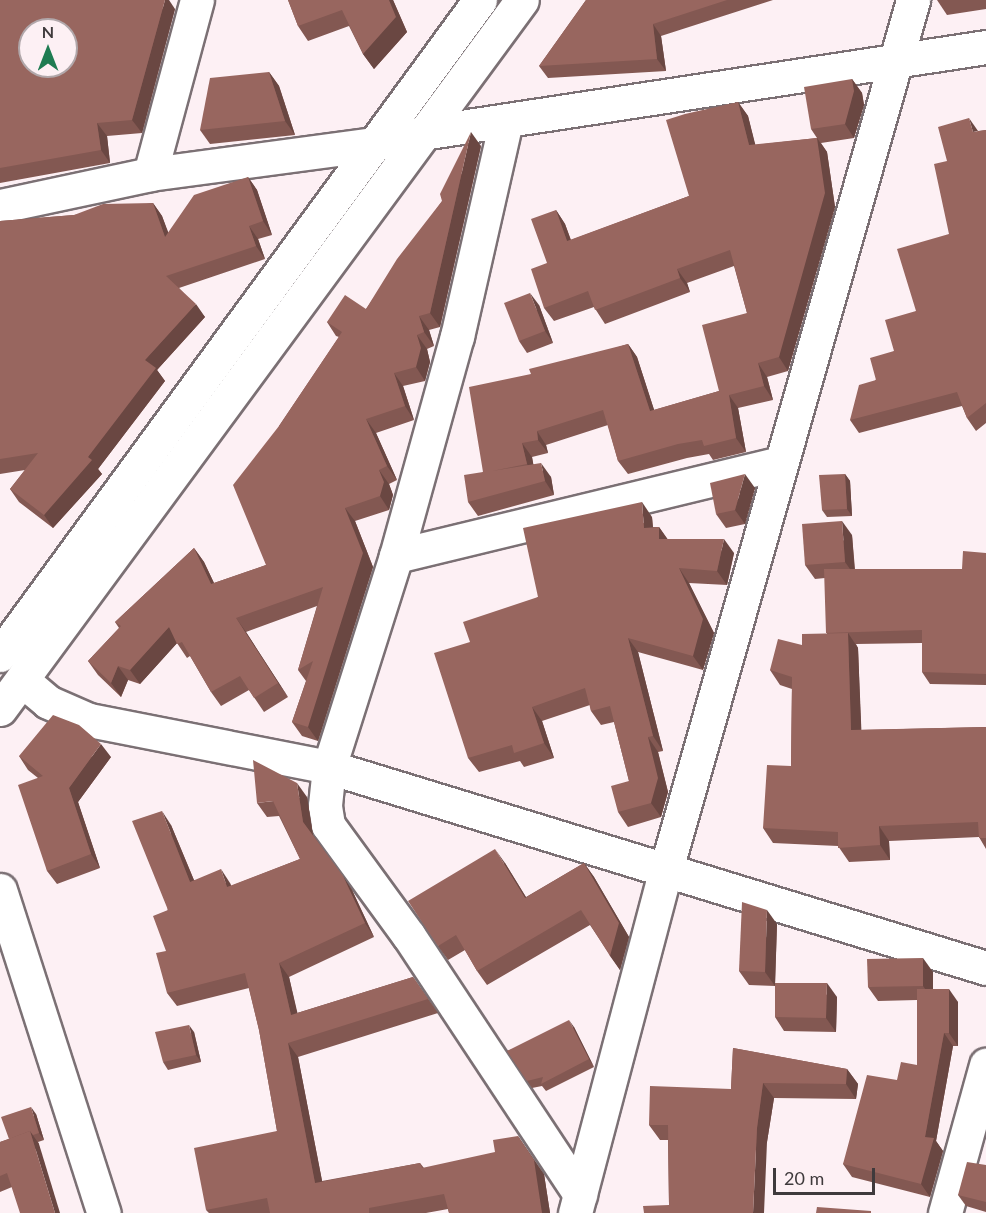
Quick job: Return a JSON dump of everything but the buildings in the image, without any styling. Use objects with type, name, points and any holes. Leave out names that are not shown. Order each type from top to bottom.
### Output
[{"type":"street","points":[[150,174],[197,0]]},
{"type":"street","points":[[0,656],[480,0]]},
{"type":"street","points":[[0,709],[522,0]]},
{"type":"street","points":[[578,1204],[665,873],[913,0]]},
{"type":"street","points":[[0,206],[150,174],[375,144],[423,133],[895,63],[986,47]]},
{"type":"street","points":[[506,121],[457,336],[396,556],[329,767],[325,806],[328,825],[409,936],[578,1204]]},
{"type":"street","points":[[396,556],[780,463]]},
{"type":"street","points":[[22,680],[48,702],[89,720],[329,767],[665,873],[986,968]]},
{"type":"street","points":[[0,890],[101,1210]]},
{"type":"street","points":[[945,1213],[986,1065]]}]
